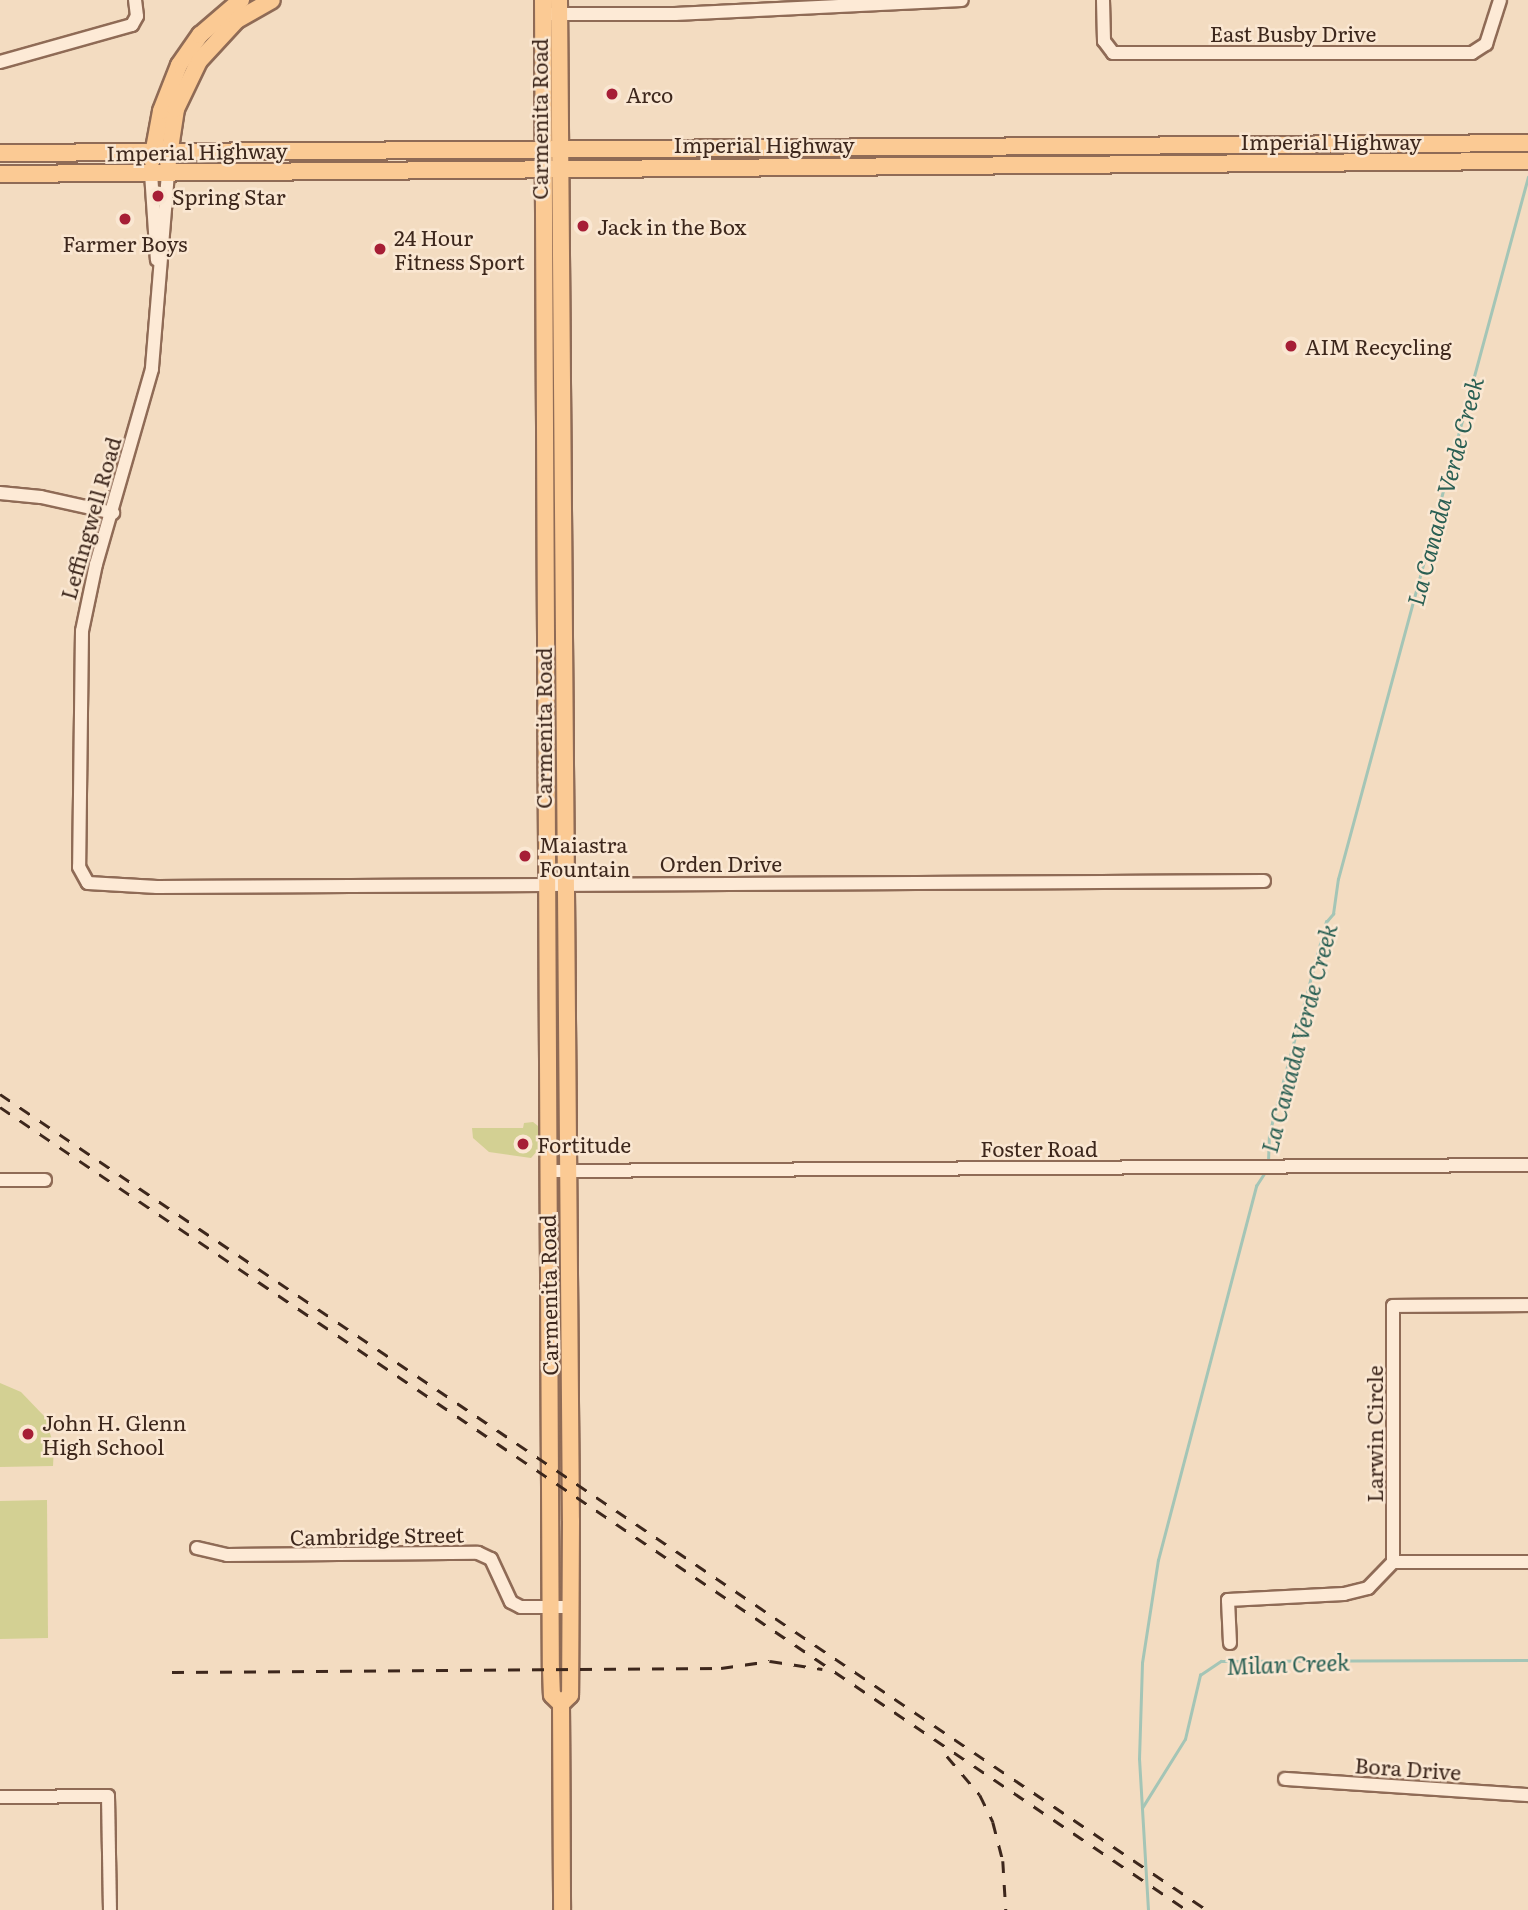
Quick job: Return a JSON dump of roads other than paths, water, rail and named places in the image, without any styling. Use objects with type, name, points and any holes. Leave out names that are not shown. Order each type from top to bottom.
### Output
[{"type":"main road","name":"Leffingwell Road","points":[[160,173],[161,111],[179,65],[207,28],[241,0]]},
{"type":"main road","name":"Leffingwell Road","points":[[161,152],[180,96],[204,54],[237,20],[272,0]]},
{"type":"main road","name":"Carmenita Road","points":[[551,7],[542,166],[552,1695],[561,1704],[562,1910]]},
{"type":"main road","name":"Carmenita Road","points":[[551,7],[560,149],[567,1170],[570,1695],[561,1704]]},
{"type":"main road","name":"Imperial Highway","points":[[0,153],[1528,144]]},
{"type":"main road","name":"Imperial Highway","points":[[0,174],[542,166],[1528,161]]},
{"type":"main road","points":[[545,653],[563,654]]},
{"type":"street","points":[[0,61],[132,25],[137,16],[135,0]]},
{"type":"street","points":[[551,7],[675,14],[962,0]]},
{"type":"street","name":"East Busby Drive","points":[[1103,0],[1106,49],[1113,53],[1481,50],[1500,0]]},
{"type":"street","name":"Leffingwell Road","points":[[94,886],[84,880],[79,867],[79,663],[90,587],[152,369],[159,281],[160,173]]},
{"type":"street","points":[[0,493],[41,497],[113,513]]},
{"type":"street","name":"Orden Drive","points":[[94,886],[1264,881]]},
{"type":"street","name":"Foster Road","points":[[550,1171],[1528,1165]]},
{"type":"street","points":[[0,1180],[45,1180]]},
{"type":"street","name":"Larwin Circle","points":[[1393,1562],[1393,1306],[1528,1305]]},
{"type":"street","name":"Cambridge Street","points":[[197,1548],[227,1555],[478,1553],[491,1559],[511,1602],[569,1607]]},
{"type":"street","points":[[1230,1643],[1228,1600],[1356,1591],[1368,1588],[1393,1562],[1528,1562]]},
{"type":"street","name":"Bora Drive","points":[[1285,1779],[1528,1795]]},
{"type":"street","points":[[0,1797],[108,1796],[110,1910]]},
{"type":"waterway","name":"La Canada Verde Creek","points":[[1268,1162],[1269,1134],[1326,922],[1333,914],[1338,879],[1528,177]]},
{"type":"waterway","name":"La Canada Verde Creek","points":[[1148,1910],[1139,1759],[1142,1663],[1158,1560],[1256,1186],[1265,1172]]},
{"type":"waterway","name":"Milan Creek","points":[[1142,1808],[1185,1739],[1200,1675],[1221,1661],[1528,1660]]},
{"type":"railway","points":[[0,1094],[1207,1910]]},
{"type":"railway","points":[[0,1107],[1187,1910]]},
{"type":"railway","points":[[172,1672],[721,1668],[770,1661],[822,1669]]},
{"type":"railway","points":[[947,1756],[980,1795],[993,1822],[1003,1861],[1006,1910]]},
{"type":"place","name":"Arco","points":[[612,94]]},
{"type":"place","name":"Spring Star","points":[[158,196]]},
{"type":"place","name":"Farmer Boys","points":[[125,219]]},
{"type":"place","name":"Jack in the Box","points":[[583,226]]},
{"type":"place","name":"24 Hour Fitness Sport","points":[[380,249]]},
{"type":"place","name":"AIM Recycling","points":[[1291,346]]},
{"type":"place","name":"Maiastra Fountain","points":[[525,856]]},
{"type":"place","name":"Fortitude","points":[[523,1144]]},
{"type":"place","name":"John H. Glenn High School","points":[[28,1434]]}]
